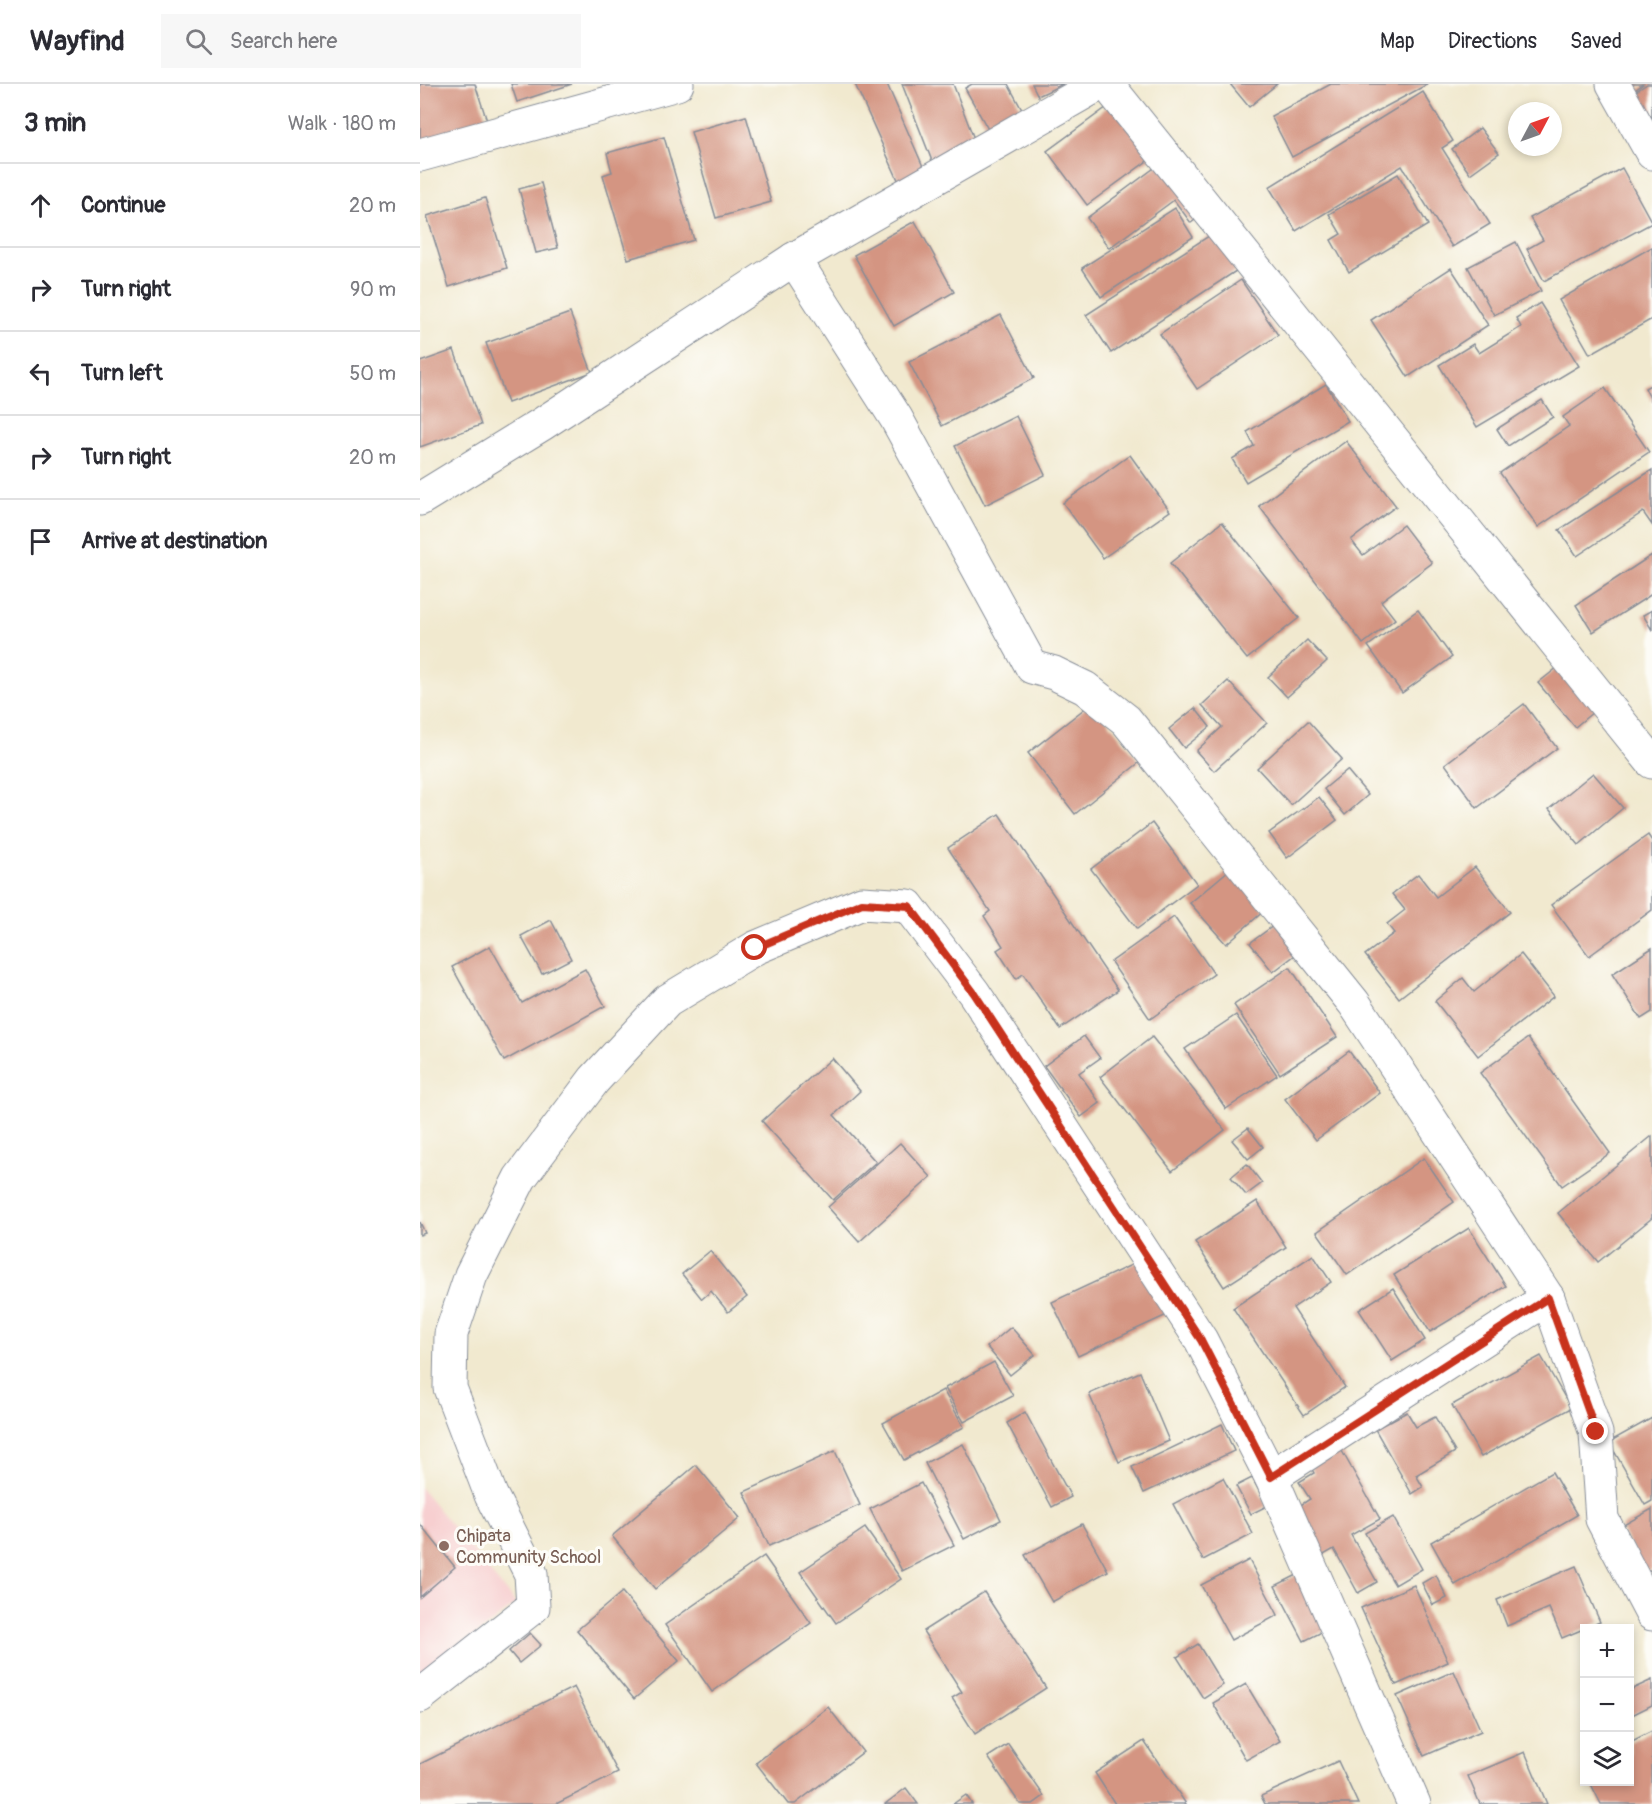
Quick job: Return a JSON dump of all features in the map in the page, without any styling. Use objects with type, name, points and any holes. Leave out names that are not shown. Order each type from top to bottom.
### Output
[{"type":"street","points":[[420,155],[623,91],[677,84]]},
{"type":"street","points":[[420,499],[542,424],[794,259],[1099,84]]},
{"type":"street","points":[[1107,84],[1652,762]]},
{"type":"street","points":[[1613,84],[1652,153]]},
{"type":"street","points":[[794,259],[896,418],[1032,666],[1085,688],[1126,720],[1354,1003],[1548,1298],[1596,1432],[1602,1519],[1652,1614]]},
{"type":"street","points":[[420,1696],[532,1607],[531,1574],[491,1495],[450,1388],[451,1334],[471,1275],[520,1178],[594,1080],[667,1001],[755,948],[862,903],[909,906],[974,993],[1201,1340],[1271,1477],[1414,1804]]},
{"type":"street","points":[[1271,1477],[1548,1298]]},
{"type":"shaded area","name":"Chipata Community School","points":[[420,1487],[516,1604],[420,1678]]},
{"type":"building","points":[[420,84],[475,84],[488,124],[420,145]]},
{"type":"building","points":[[511,84],[572,84],[517,102]]},
{"type":"building","points":[[855,84],[887,84],[925,171],[899,182]]},
{"type":"building","points":[[902,84],[953,84],[976,144],[932,161]]},
{"type":"building","points":[[972,84],[1008,84],[1028,121],[994,140],[965,88]]},
{"type":"building","points":[[1032,84],[1063,84],[1038,96]]},
{"type":"building","points":[[1230,84],[1277,84],[1249,107]]},
{"type":"building","points":[[1331,84],[1428,84],[1292,157],[1271,116]]},
{"type":"building","points":[[1622,84],[1643,84],[1630,94]]},
{"type":"building","points":[[1647,84],[1652,84],[1652,119],[1635,92]]},
{"type":"building","points":[[1423,92],[1453,141],[1442,148],[1490,224],[1452,247],[1402,166],[1296,231],[1269,187]]},
{"type":"building","points":[[1114,102],[1154,156],[1087,205],[1047,151]]},
{"type":"building","points":[[746,116],[771,202],[716,218],[691,132]]},
{"type":"building","points":[[1480,128],[1499,153],[1470,174],[1452,149]]},
{"type":"building","points":[[664,137],[694,240],[628,259],[603,175],[612,172],[607,153]]},
{"type":"building","points":[[1165,160],[1204,213],[1191,223],[1174,200],[1109,248],[1087,218]]},
{"type":"building","points":[[1622,168],[1652,223],[1544,281],[1527,249],[1543,240],[1530,218]]},
{"type":"building","points":[[1398,174],[1428,225],[1349,272],[1331,240],[1341,234],[1329,214]]},
{"type":"building","points":[[541,183],[558,248],[536,253],[519,189]]},
{"type":"building","points":[[485,198],[507,268],[449,287],[427,216]]},
{"type":"building","points":[[1175,208],[1193,237],[1101,297],[1082,268]]},
{"type":"building","points":[[915,221],[954,292],[894,326],[854,255]]},
{"type":"building","points":[[1215,232],[1239,269],[1111,353],[1086,315]]},
{"type":"building","points":[[1516,242],[1541,291],[1494,315],[1468,267]]},
{"type":"building","points":[[1652,247],[1652,319],[1590,354],[1559,300]]},
{"type":"building","points":[[1451,268],[1488,325],[1408,377],[1371,320]]},
{"type":"building","points":[[1241,280],[1278,335],[1197,389],[1160,334]]},
{"type":"building","points":[[1540,303],[1579,366],[1477,427],[1439,365],[1473,344],[1479,353],[1521,327],[1516,318]]},
{"type":"building","points":[[570,313],[592,372],[508,403],[486,343]]},
{"type":"building","points":[[1001,315],[1034,378],[942,426],[909,362]]},
{"type":"building","points":[[454,350],[481,425],[420,447],[420,362]]},
{"type":"building","points":[[1326,384],[1348,421],[1246,482],[1232,459],[1254,446],[1247,432]]},
{"type":"building","points":[[1652,384],[1652,402],[1645,388]]},
{"type":"building","points":[[1605,388],[1649,452],[1538,527],[1500,473],[1569,426],[1563,417]]},
{"type":"building","points":[[1542,400],[1553,417],[1508,446],[1497,429]]},
{"type":"building","points":[[1016,416],[1045,475],[985,505],[955,446]]},
{"type":"building","points":[[1346,441],[1396,506],[1351,540],[1363,555],[1403,525],[1432,563],[1381,601],[1395,619],[1363,644],[1259,506]]},
{"type":"building","points":[[1130,455],[1170,511],[1103,558],[1063,503]]},
{"type":"building","points":[[1652,470],[1652,525],[1643,512],[1577,556],[1559,530]]},
{"type":"building","points":[[1222,522],[1299,618],[1247,659],[1170,563]]},
{"type":"building","points":[[1652,555],[1652,594],[1593,632],[1576,605]]},
{"type":"building","points":[[1418,610],[1452,657],[1402,693],[1368,646]]},
{"type":"building","points":[[1652,610],[1652,630],[1643,615]]},
{"type":"building","points":[[1307,640],[1327,661],[1287,697],[1268,677]]},
{"type":"building","points":[[1563,663],[1599,707],[1575,727],[1538,683]]},
{"type":"building","points":[[1228,681],[1267,723],[1214,771],[1196,751],[1222,727],[1202,705]]},
{"type":"building","points":[[1093,702],[1140,762],[1075,814],[1028,753]]},
{"type":"building","points":[[1524,704],[1557,748],[1477,808],[1445,764]]},
{"type":"building","points":[[1195,708],[1210,727],[1184,748],[1169,729]]},
{"type":"building","points":[[1308,721],[1342,759],[1291,805],[1257,768]]},
{"type":"building","points":[[1347,770],[1368,795],[1345,815],[1324,789]]},
{"type":"building","points":[[1593,773],[1623,808],[1579,845],[1549,809]]},
{"type":"building","points":[[1319,797],[1337,820],[1287,858],[1269,833]]},
{"type":"building","points":[[999,814],[1118,990],[1060,1029],[1023,974],[1016,979],[997,950],[1003,946],[984,916],[990,911],[948,848]]},
{"type":"building","points":[[1152,823],[1197,884],[1137,929],[1091,869]]},
{"type":"building","points":[[1648,835],[1652,841],[1652,910],[1589,956],[1551,905]]},
{"type":"building","points":[[1475,867],[1510,912],[1399,998],[1365,955],[1394,933],[1387,924],[1405,910],[1392,894],[1418,874],[1436,897]]},
{"type":"building","points":[[1229,870],[1265,910],[1226,944],[1190,903]]},
{"type":"building","points":[[1174,917],[1214,974],[1150,1019],[1111,962]]},
{"type":"building","points":[[551,920],[571,959],[542,974],[521,936]]},
{"type":"building","points":[[1277,923],[1299,952],[1273,972],[1250,943]]},
{"type":"building","points":[[490,946],[522,1003],[585,969],[605,1006],[504,1061],[452,967]]},
{"type":"building","points":[[1652,948],[1652,1012],[1641,1019],[1612,974]]},
{"type":"building","points":[[1521,954],[1554,996],[1478,1056],[1435,1001],[1463,978],[1474,992]]},
{"type":"building","points":[[1290,967],[1337,1037],[1280,1074],[1234,1005]]},
{"type":"building","points":[[1236,1015],[1277,1075],[1226,1109],[1185,1049]]},
{"type":"building","points":[[1084,1036],[1100,1058],[1079,1073],[1100,1103],[1081,1117],[1044,1066]]},
{"type":"building","points":[[1152,1037],[1225,1130],[1172,1171],[1100,1077]]},
{"type":"building","points":[[1528,1038],[1610,1153],[1562,1186],[1480,1073]]},
{"type":"building","points":[[1349,1051],[1380,1093],[1316,1140],[1285,1099]]},
{"type":"building","points":[[832,1058],[860,1091],[834,1115],[876,1162],[833,1200],[762,1121]]},
{"type":"building","points":[[1248,1128],[1263,1147],[1248,1159],[1232,1140]]},
{"type":"building","points":[[1652,1136],[1652,1218],[1598,1262],[1558,1213]]},
{"type":"building","points":[[900,1143],[931,1177],[859,1242],[828,1207]]},
{"type":"building","points":[[1424,1158],[1454,1202],[1347,1275],[1317,1232]]},
{"type":"building","points":[[1247,1164],[1262,1183],[1246,1195],[1231,1177]]},
{"type":"building","points":[[1257,1201],[1286,1247],[1224,1287],[1195,1242]]},
{"type":"building","points":[[420,1222],[425,1233],[420,1235]]},
{"type":"building","points":[[1469,1228],[1506,1286],[1430,1332],[1394,1275]]},
{"type":"building","points":[[710,1251],[747,1297],[728,1312],[711,1291],[702,1299],[682,1274]]},
{"type":"building","points":[[1313,1255],[1331,1282],[1293,1308],[1345,1387],[1304,1415],[1233,1308]]},
{"type":"building","points":[[1142,1260],[1167,1315],[1078,1356],[1052,1302]]},
{"type":"building","points":[[1393,1288],[1425,1340],[1392,1361],[1359,1310]]},
{"type":"building","points":[[1011,1327],[1035,1355],[1010,1375],[987,1347]]},
{"type":"building","points":[[1541,1356],[1571,1408],[1481,1457],[1452,1405]]},
{"type":"building","points":[[994,1362],[1013,1396],[964,1422],[945,1388]]},
{"type":"building","points":[[1140,1372],[1169,1441],[1119,1462],[1089,1394]]},
{"type":"building","points":[[943,1390],[964,1427],[904,1460],[883,1423]]},
{"type":"building","points":[[1025,1412],[1071,1497],[1052,1507],[1007,1423]]},
{"type":"building","points":[[1407,1412],[1416,1427],[1435,1417],[1455,1452],[1416,1475],[1423,1487],[1412,1494],[1375,1429]]},
{"type":"building","points":[[1652,1418],[1652,1501],[1645,1505],[1609,1442]]},
{"type":"building","points":[[1222,1424],[1234,1451],[1144,1493],[1132,1467]]},
{"type":"building","points":[[963,1444],[1001,1520],[964,1539],[925,1463]]},
{"type":"building","points":[[835,1451],[860,1505],[769,1546],[744,1492]]},
{"type":"building","points":[[1342,1451],[1380,1519],[1351,1535],[1377,1582],[1358,1593],[1334,1549],[1322,1556],[1296,1508],[1310,1499],[1299,1482],[1314,1473],[1306,1459]]},
{"type":"building","points":[[696,1465],[740,1518],[655,1589],[612,1536]]},
{"type":"building","points":[[1552,1472],[1577,1515],[1455,1585],[1431,1542]]},
{"type":"building","points":[[1223,1478],[1253,1534],[1203,1560],[1173,1504]]},
{"type":"building","points":[[1252,1478],[1267,1506],[1251,1514],[1236,1486]]},
{"type":"building","points":[[921,1483],[954,1545],[902,1571],[870,1509]]},
{"type":"building","points":[[1652,1509],[1652,1569],[1645,1573],[1620,1527]]},
{"type":"building","points":[[1393,1517],[1422,1569],[1395,1585],[1365,1533]]},
{"type":"building","points":[[420,1524],[455,1567],[420,1597]]},
{"type":"building","points":[[1082,1524],[1108,1571],[1052,1602],[1025,1555]]},
{"type":"building","points":[[865,1528],[901,1579],[836,1623],[800,1572]]},
{"type":"building","points":[[764,1556],[811,1623],[712,1692],[665,1625]]},
{"type":"building","points":[[1249,1560],[1278,1615],[1231,1640],[1201,1585]]},
{"type":"building","points":[[1576,1566],[1600,1622],[1580,1624],[1580,1630],[1562,1638],[1549,1608],[1507,1626],[1497,1600]]},
{"type":"building","points":[[1299,1574],[1328,1629],[1304,1641],[1275,1586]]},
{"type":"building","points":[[1436,1575],[1447,1598],[1433,1605],[1422,1583]]},
{"type":"building","points":[[1414,1585],[1448,1662],[1396,1685],[1361,1608]]},
{"type":"building","points":[[622,1592],[679,1661],[634,1699],[577,1630]]},
{"type":"building","points":[[984,1592],[1046,1688],[975,1734],[952,1698],[962,1692],[923,1631]]},
{"type":"building","points":[[530,1633],[541,1645],[519,1663],[509,1651]]},
{"type":"building","points":[[1198,1644],[1223,1685],[1203,1698],[1177,1657]]},
{"type":"building","points":[[1454,1671],[1481,1731],[1424,1756],[1397,1696]]},
{"type":"building","points":[[1652,1680],[1652,1705],[1634,1714],[1634,1688]]},
{"type":"building","points":[[1246,1684],[1280,1741],[1246,1760],[1213,1703]]},
{"type":"building","points":[[574,1687],[618,1773],[556,1804],[420,1804],[420,1764]]},
{"type":"building","points":[[828,1707],[863,1752],[795,1804],[788,1804],[756,1763]]},
{"type":"building","points":[[1652,1731],[1652,1804],[1601,1804],[1592,1786],[1634,1786],[1634,1740]]},
{"type":"building","points":[[1144,1741],[1186,1804],[1115,1804],[1095,1773]]},
{"type":"building","points":[[1008,1744],[1044,1796],[1033,1804],[1020,1804],[988,1757]]},
{"type":"building","points":[[1525,1752],[1547,1804],[1480,1804],[1468,1776]]},
{"type":"building","points":[[1338,1761],[1358,1804],[1265,1804],[1261,1796]]},
{"type":"building","points":[[906,1788],[918,1804],[885,1804]]},
{"type":"building","points":[[966,1795],[972,1804],[953,1804]]},
{"type":"place","name":"Chipata Community School","points":[[444,1546]]},
{"type":"route","points":[[755,948],[862,903],[909,906],[974,993],[1201,1340],[1271,1477],[1548,1298],[1596,1432]]}]
